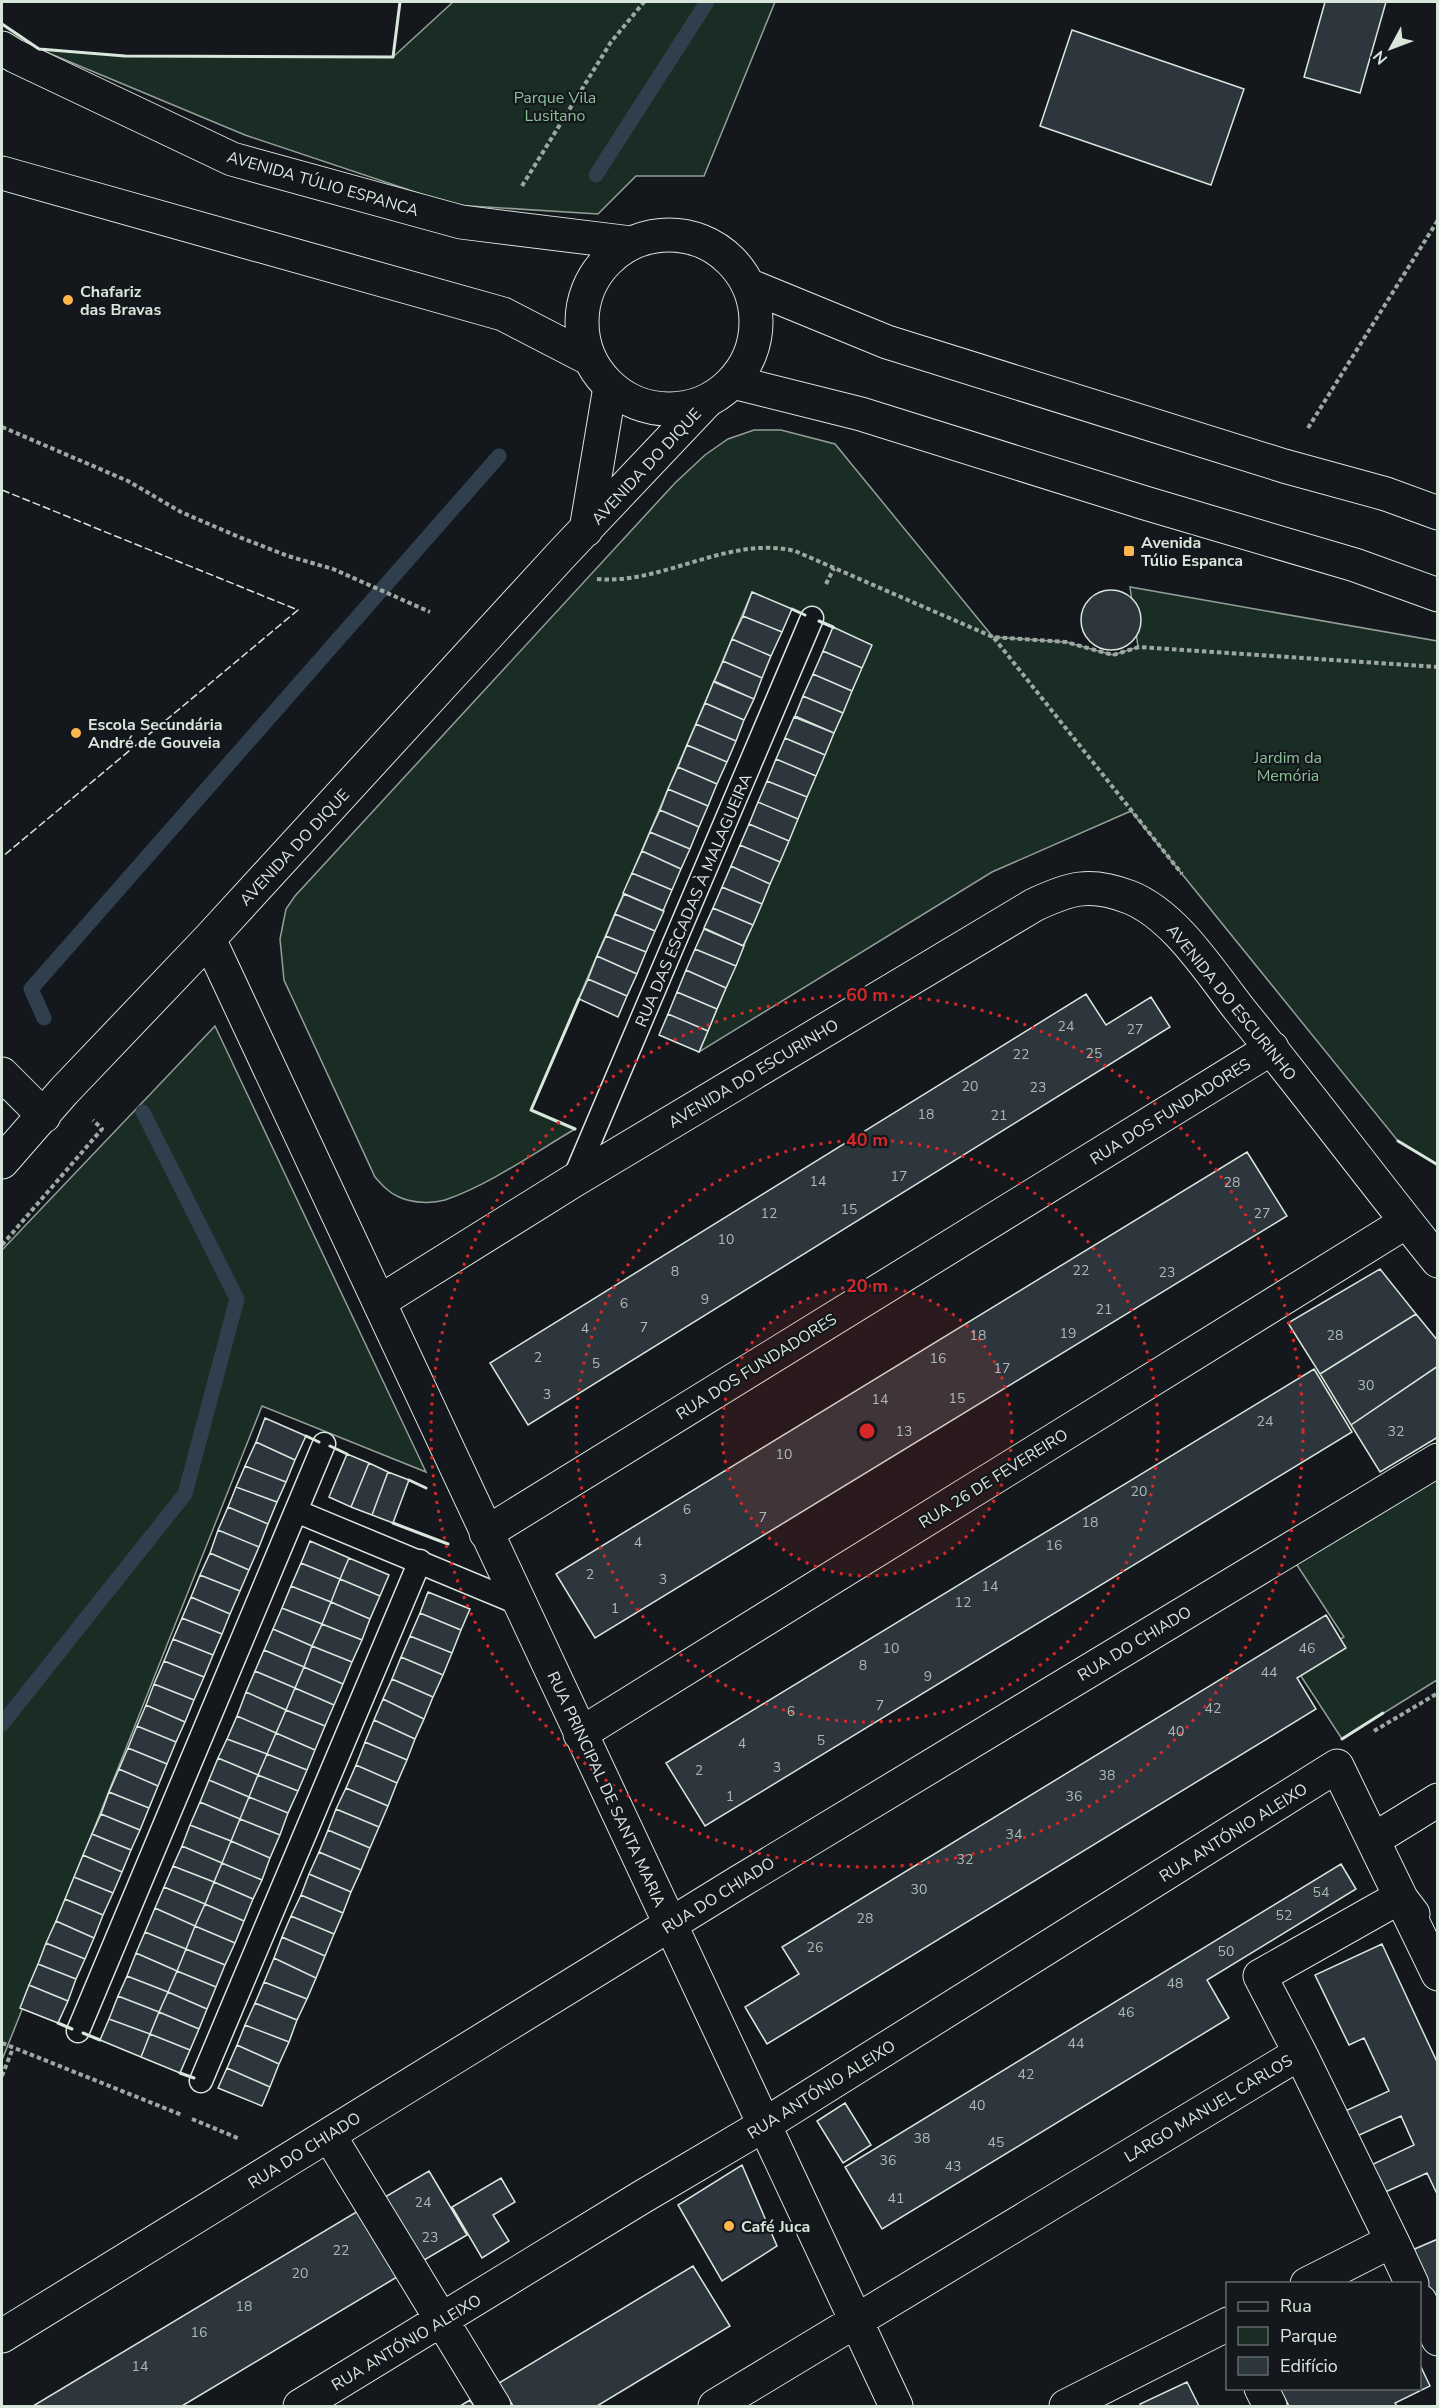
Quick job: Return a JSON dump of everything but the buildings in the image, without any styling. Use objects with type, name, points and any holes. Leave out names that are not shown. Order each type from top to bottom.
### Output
[{"type":"street","name":"AVENIDA TÚLIO ESPANCA","points":[[2,48],[232,159],[449,219],[631,243]]},
{"type":"street","name":"AVENIDA TÚLIO ESPANCA","points":[[2,173],[503,314],[590,359]]},
{"type":"street","name":"AVENIDA TÚLIO ESPANCA","points":[[658,235],[685,236],[703,242],[711,245],[732,262],[748,285],[756,310],[756,336],[748,361],[733,382],[706,402],[681,409],[656,409],[632,401],[610,387],[590,359],[582,333],[583,305],[592,279],[609,258],[631,243],[658,235]]},
{"type":"street","points":[[748,285],[886,342],[1284,466],[1386,494],[1437,513]]},
{"type":"street","points":[[733,382],[861,414],[1355,565],[1437,595]]},
{"type":"street","name":"AVENIDA DO DIQUE","points":[[586,530],[610,387]]},
{"type":"street","name":"AVENIDA DO DIQUE","points":[[2,1162],[64,1091],[209,939],[706,402]]},
{"type":"street","name":"AVENIDA DO ESCURINHO","points":[[378,1302],[573,1181],[1034,905],[1064,891],[1096,888],[1131,898],[1170,923],[1272,1048],[1437,1261]]},
{"type":"street","name":"RUA PRINCIPAL DE SANTA MARIA","points":[[209,939],[896,2406]]},
{"type":"street","name":"RUA DOS FUNDADORES","points":[[486,1533],[1272,1048]]},
{"type":"street","points":[[2,1074],[44,1116]]},
{"type":"street","name":"RUA 26 DE FEVEREIRO","points":[[580,1734],[1406,1222]]},
{"type":"street","name":"RUA DO CHIADO","points":[[2,2336],[671,1924],[1437,1460]]},
{"type":"street","name":"RUA ANTÓNIO ALEIXO","points":[[300,2406],[764,2125],[1337,1766],[1373,1840]]},
{"type":"street","points":[[1437,1800],[1373,1840],[1437,1974]]},
{"type":"street","points":[[1400,1897],[1437,1946]]},
{"type":"street","points":[[1300,2053],[1260,1976],[1400,1897]]},
{"type":"street","name":"LARGO MANUEL CARLOS","points":[[715,2406],[1300,2053],[1412,2282]]},
{"type":"street","points":[[329,2135],[494,2406]]},
{"type":"street","points":[[1310,2282],[1392,2241]]},
{"type":"street","points":[[1421,2305],[1437,2339]]},
{"type":"street","points":[[1079,2404],[1226,2325]]},
{"type":"street","points":[[1262,2390],[1270,2406]]},
{"type":"lane","name":"RUA DAS ESCADAS À MALAGUEIRA","points":[[573,1181],[812,618]]},
{"type":"lane","points":[[78,2031],[324,1444]]},
{"type":"lane","points":[[296,1510],[520,1604]]},
{"type":"lane","points":[[201,2081],[420,1561]]},
{"type":"path","points":[[497,226],[611,42],[644,2]]},
{"type":"path","points":[[1284,466],[1437,220]]},
{"type":"path","points":[[2,427],[128,481],[182,512],[239,537],[288,556],[333,569],[430,612]]},
{"type":"path","points":[[591,577],[610,579],[636,576],[728,554],[774,546],[795,551],[993,637],[1066,642],[1113,655],[1139,647],[1437,667]]},
{"type":"path","points":[[993,637],[1182,874]]},
{"type":"path","points":[[2,1245],[102,1129]]},
{"type":"path","points":[[1374,1731],[1437,1693]]},
{"type":"path","points":[[2,2043],[290,2159]]},
{"type":"path","points":[[2,2076],[13,2048]]},
{"type":"green space","name":"Parque Vila Lusitano","points":[[453,2],[775,2],[704,176],[636,176],[598,214],[454,205],[245,135],[39,49],[125,56],[393,57]]},
{"type":"green space","name":"Jardim da Memória","points":[[754,430],[781,430],[835,444],[993,637],[1066,642],[1113,655],[1138,647],[1130,587],[1437,641],[1437,1165],[1398,1141],[1131,811],[992,872],[699,1052],[871,645],[752,592],[531,1110],[575,1129],[495,1177],[445,1200],[410,1201],[392,1193],[380,1183],[375,1177],[284,980],[280,939],[286,909],[295,896],[675,483],[705,455],[728,439]]},
{"type":"green space","points":[[215,1026],[426,1472],[262,1406],[2,2060],[2,1250]]},
{"type":"green space","points":[[1437,1477],[1437,1680],[1342,1739],[1295,1667],[1344,1637],[1295,1562]]},
{"type":"waterway","points":[[596,175],[707,2]]},
{"type":"waterway","points":[[44,1018],[31,989],[499,456]]},
{"type":"waterway","points":[[2,1724],[185,1494],[237,1299],[143,1112]]},
{"type":"fence","points":[[2,490],[298,610],[2,857]]},
{"type":"wall","points":[[2,24],[39,49],[125,56],[393,57],[400,2]]},
{"type":"wall","points":[[792,609],[805,615]]},
{"type":"wall","points":[[819,621],[833,627]]},
{"type":"wall","points":[[575,1129],[531,1110],[579,999]]},
{"type":"wall","points":[[1398,1141],[1438,1165]]},
{"type":"wall","points":[[306,1436],[319,1442]]},
{"type":"wall","points":[[330,1446],[347,1454]]},
{"type":"wall","points":[[409,1480],[426,1488]]},
{"type":"wall","points":[[393,1523],[448,1544]]},
{"type":"wall","points":[[1342,1739],[1383,1713]]},
{"type":"wall","points":[[58,2023],[72,2029]]},
{"type":"wall","points":[[83,2033],[100,2040]]},
{"type":"wall","points":[[180,2073],[194,2078]]},
{"type":"place","name":"Chafariz das Bravas","points":[[68,300]]},
{"type":"place","name":"Avenida Túlio Espanca","points":[[1129,551]]},
{"type":"place","name":"Escola Secundária André de Gouveia","points":[[76,733]]},
{"type":"place","name":"Café Juca","points":[[729,2226]]}]
